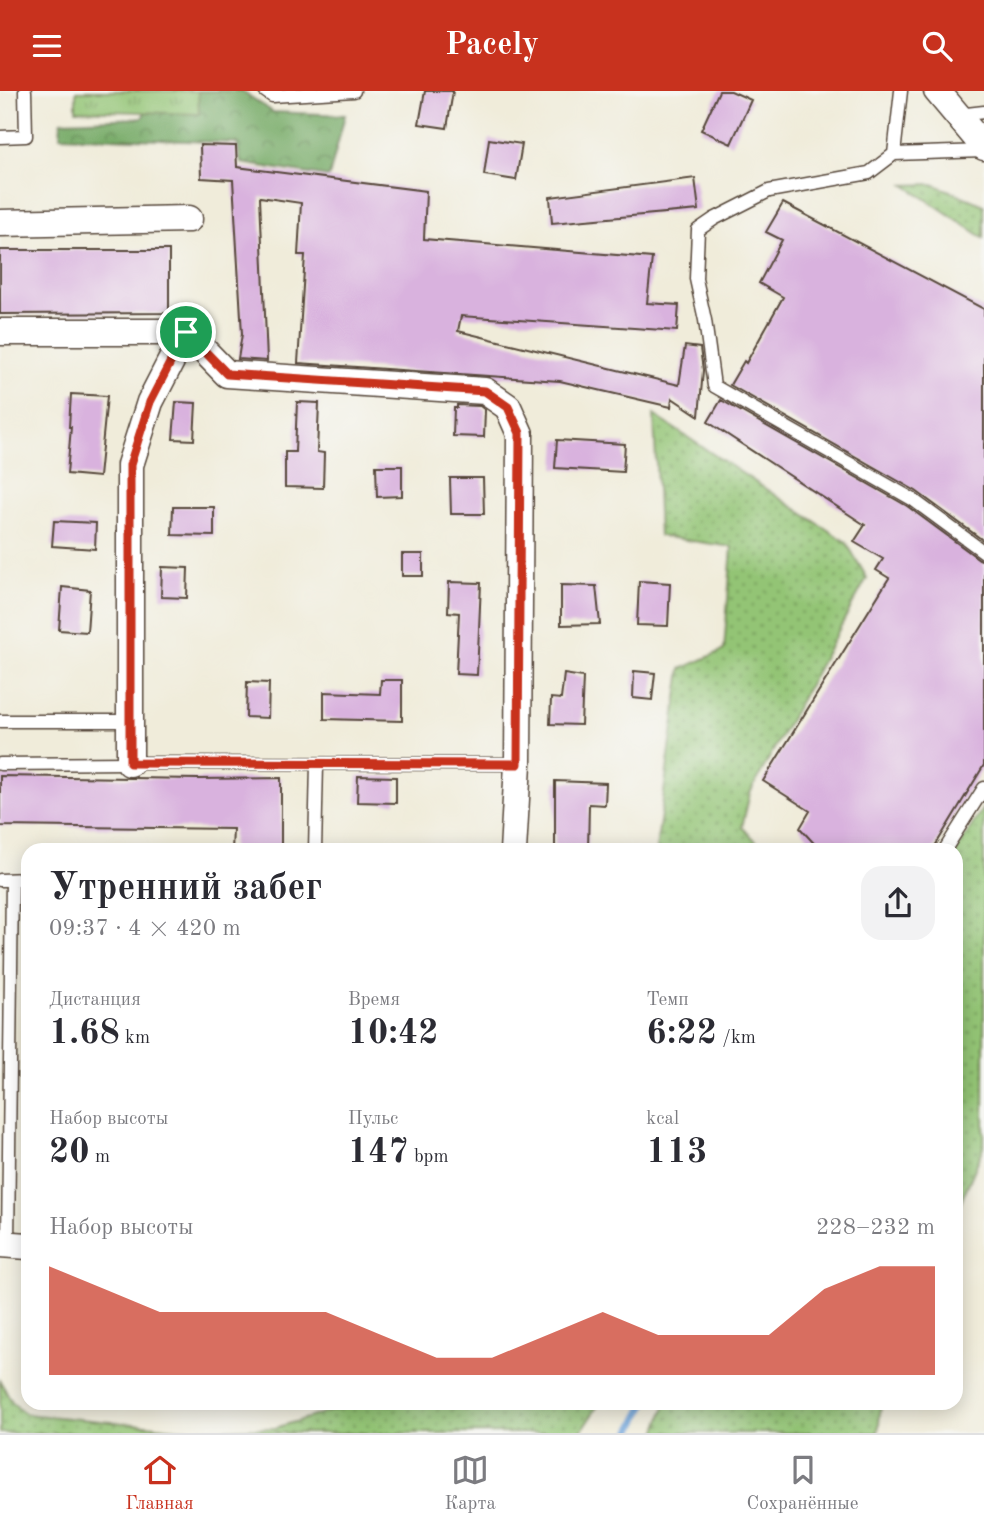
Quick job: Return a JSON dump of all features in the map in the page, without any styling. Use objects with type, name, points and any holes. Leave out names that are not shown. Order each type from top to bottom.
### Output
[{"type":"street","points":[[937,91],[984,149]]},
{"type":"street","points":[[0,223],[189,219]]},
{"type":"street","points":[[0,332],[186,332],[227,374],[485,391],[508,407],[520,433],[518,764],[513,843]]},
{"type":"street","points":[[130,763],[130,465],[150,402],[186,332]]},
{"type":"lane","points":[[0,137],[26,136],[25,91]]},
{"type":"lane","points":[[265,91],[272,96],[354,91]]},
{"type":"lane","points":[[894,154],[901,91]]},
{"type":"lane","points":[[958,115],[984,112]]},
{"type":"lane","points":[[984,149],[894,154],[869,173],[769,191],[698,230],[696,279],[714,386],[912,499],[984,552]]},
{"type":"lane","points":[[0,721],[130,721]]},
{"type":"lane","points":[[0,764],[518,764]]},
{"type":"lane","points":[[315,843],[317,764]]},
{"type":"lane","points":[[949,843],[984,788]]},
{"type":"lane","points":[[6,880],[12,1245]]},
{"type":"green space","points":[[76,91],[198,91],[199,114],[76,110]]},
{"type":"green space","points":[[157,91],[242,91],[273,112],[345,115],[329,177],[241,163],[237,143],[60,136],[61,121],[142,118]]},
{"type":"green space","points":[[933,184],[984,205],[984,238],[905,185]]},
{"type":"green space","points":[[654,415],[846,542],[867,578],[750,793],[742,827],[758,843],[657,843],[681,669],[724,650],[732,547],[659,536]]},
{"type":"green space","points":[[984,806],[984,1147],[963,1196],[963,843]]},
{"type":"green space","points":[[0,1381],[13,1403],[26,1414],[189,1429],[275,1428],[334,1410],[595,1410],[580,1433],[0,1433]]},
{"type":"green space","points":[[664,1410],[880,1410],[878,1433],[656,1433]]},
{"type":"building","points":[[425,91],[453,91],[447,128],[419,124]]},
{"type":"building","points":[[719,91],[731,91],[751,100],[731,144],[701,130]]},
{"type":"building","points":[[489,139],[522,144],[516,180],[484,175]]},
{"type":"building","points":[[200,145],[236,146],[237,167],[426,191],[424,239],[652,258],[647,303],[679,305],[677,331],[461,316],[458,331],[679,385],[685,346],[700,348],[703,370],[699,416],[672,398],[671,407],[560,381],[298,363],[305,255],[298,255],[301,203],[260,197],[267,361],[238,359],[242,334],[233,180],[201,178]]},
{"type":"building","points":[[695,178],[699,210],[552,223],[550,197]]},
{"type":"building","points":[[783,203],[984,309],[984,541],[916,491],[730,385],[744,361],[746,363],[783,297],[759,283],[782,240],[766,232]]},
{"type":"building","points":[[0,250],[169,250],[169,313],[0,314]]},
{"type":"building","points":[[71,394],[107,396],[99,477],[67,474]]},
{"type":"building","points":[[721,400],[907,506],[984,561],[984,765],[937,843],[814,843],[800,828],[810,811],[763,781],[889,578],[876,570],[883,559],[854,542],[865,525],[708,422]]},
{"type":"building","points":[[176,402],[196,403],[194,440],[173,439]]},
{"type":"building","points":[[297,402],[319,403],[317,452],[324,453],[323,488],[285,487],[285,452],[295,452]]},
{"type":"building","points":[[457,405],[480,406],[485,410],[484,437],[453,436],[454,408],[457,408]]},
{"type":"building","points":[[557,440],[625,444],[623,472],[555,468]]},
{"type":"building","points":[[376,466],[402,466],[402,496],[377,497]]},
{"type":"building","points":[[450,478],[483,478],[484,514],[451,514]]},
{"type":"building","points":[[173,507],[214,507],[214,536],[172,535]]},
{"type":"building","points":[[54,521],[96,523],[95,549],[52,546]]},
{"type":"building","points":[[402,554],[423,554],[423,576],[402,576]]},
{"type":"building","points":[[162,567],[188,568],[187,598],[161,597]]},
{"type":"building","points":[[639,581],[670,583],[668,626],[637,625]]},
{"type":"building","points":[[449,582],[481,583],[477,675],[456,674],[459,613],[448,612]]},
{"type":"building","points":[[561,585],[596,586],[600,624],[561,625]]},
{"type":"building","points":[[62,587],[90,590],[87,632],[59,630]]},
{"type":"building","points":[[634,671],[655,673],[652,700],[633,698]]},
{"type":"building","points":[[564,674],[583,677],[581,725],[550,724],[551,698],[561,699]]},
{"type":"building","points":[[381,680],[402,680],[402,721],[324,719],[324,692],[380,694]]},
{"type":"building","points":[[247,682],[269,683],[268,718],[246,717]]},
{"type":"building","points":[[0,776],[281,778],[281,843],[232,843],[233,829],[0,826]]},
{"type":"building","points":[[358,776],[396,777],[396,803],[357,802]]},
{"type":"building","points":[[555,781],[606,783],[605,805],[589,804],[588,843],[555,843]]},
{"type":"waterway","points":[[630,1433],[642,1410]]},
{"type":"route","points":[[186,332],[227,374],[485,391],[508,407],[520,433],[518,764],[130,763],[130,465],[150,402],[186,332]]}]
